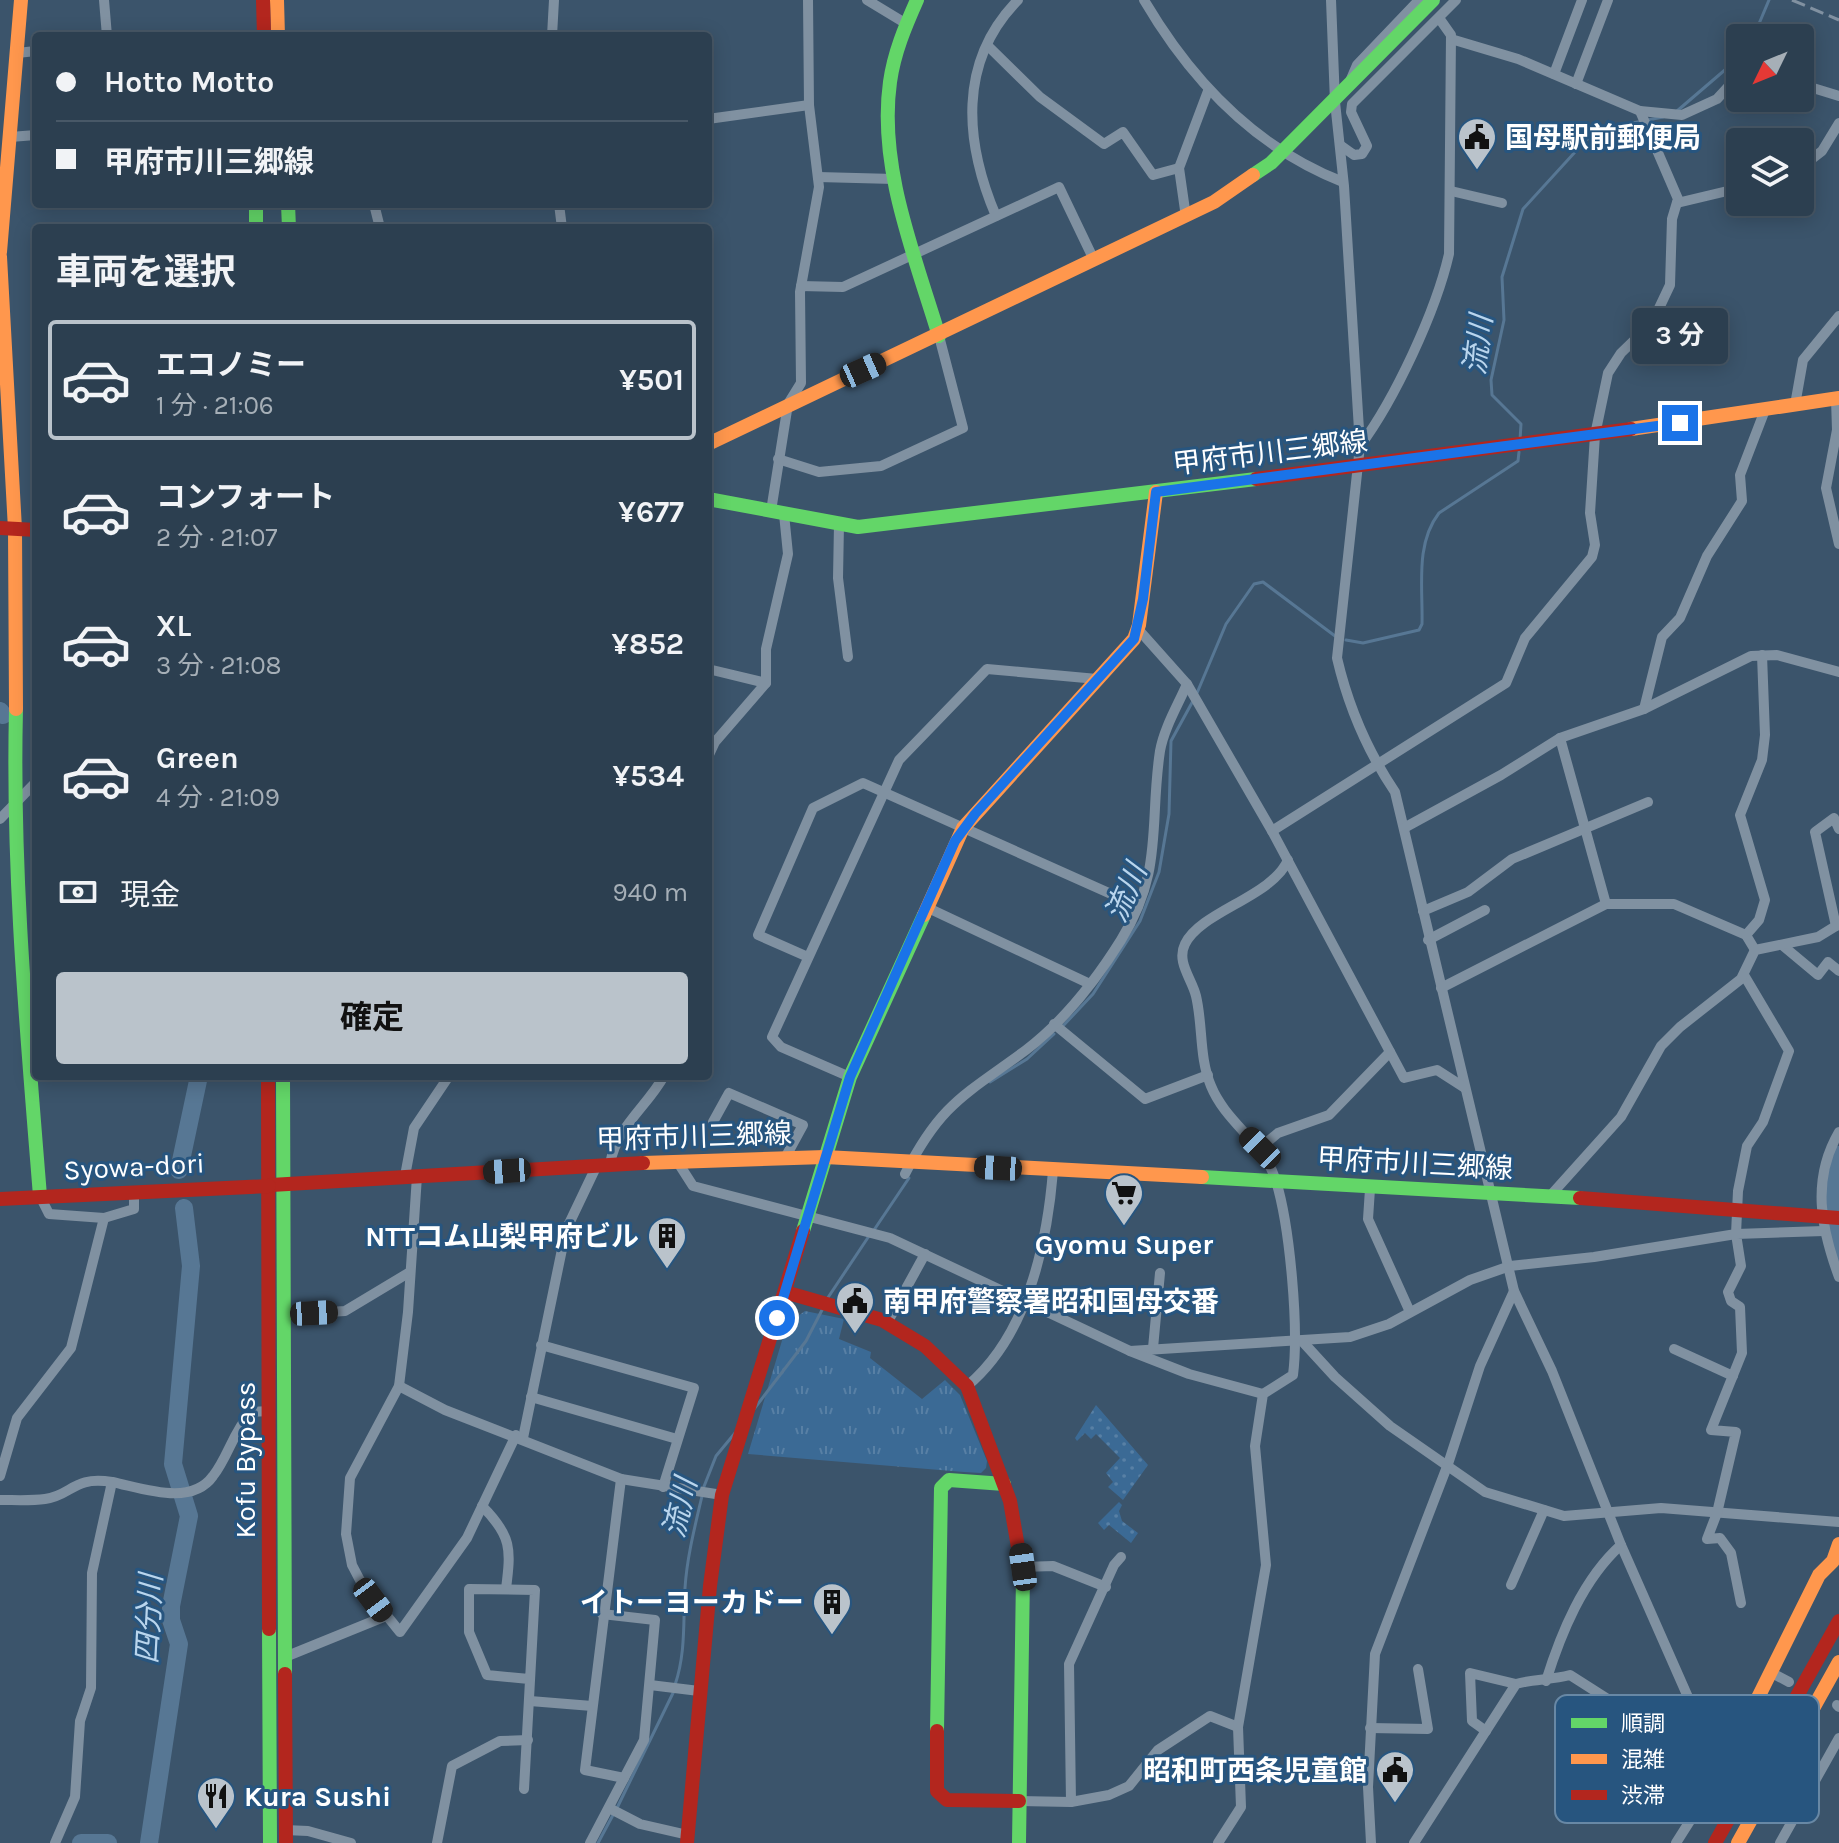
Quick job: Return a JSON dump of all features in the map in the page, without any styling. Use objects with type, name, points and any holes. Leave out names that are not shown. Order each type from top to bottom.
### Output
[{"type":"main road","points":[[21,0],[0,255],[8,528],[18,636],[14,806],[19,930],[40,1196]]},
{"type":"main road","points":[[263,0],[264,32]]},
{"type":"main road","points":[[277,0],[278,32]]},
{"type":"main road","points":[[917,0],[905,23],[890,74],[887,104],[894,179],[939,336]]},
{"type":"main road","points":[[712,442],[1186,217],[1258,173],[1335,102],[1433,0]]},
{"type":"main road","name":"甲府市川三郷線","points":[[712,500],[858,527],[1519,446],[1838,398]]},
{"type":"main road","points":[[688,1839],[699,1691],[722,1495],[850,1077],[963,828],[1134,639],[1138,629],[1156,492]]},
{"type":"main road","points":[[8,528],[32,530]]},
{"type":"main road","name":"Kofu Bypass","points":[[268,1080],[283,1315],[286,1836]]},
{"type":"main road","name":"Kofu Bypass","points":[[270,1843],[270,1411],[283,1080]]},
{"type":"main road","name":"甲府市川三郷線","points":[[277,1185],[604,1164],[825,1157],[908,1169],[1053,1171],[1493,1193],[1736,1208],[1839,1218]]},
{"type":"main road","name":"Syowa-dori","points":[[0,1199],[277,1185]]},
{"type":"main road","points":[[785,1292],[887,1323],[925,1346],[967,1386],[1004,1484],[1018,1530],[1023,1567],[1019,1843]]},
{"type":"main road","points":[[1004,1484],[949,1480],[941,1488],[937,1791],[947,1800],[1019,1801]]},
{"type":"main road","points":[[1759,1695],[1819,1575],[1833,1561],[1839,1544]]},
{"type":"main road","points":[[1798,1695],[1839,1621]]},
{"type":"main road","points":[[1819,1698],[1839,1662]]},
{"type":"main road","points":[[1715,1843],[1726,1823]]},
{"type":"main road","points":[[1738,1843],[1749,1823]]},
{"type":"street","points":[[104,0],[107,32]]},
{"type":"street","points":[[552,32],[554,0]]},
{"type":"street","points":[[867,0],[905,23]]},
{"type":"street","points":[[996,216],[981,181],[972,144],[972,93],[988,46],[1001,21],[1018,0]]},
{"type":"street","points":[[1144,0],[1208,91],[1282,152],[1310,169],[1343,182]]},
{"type":"street","points":[[1331,0],[1335,102],[1360,446],[1337,658],[1343,684],[1376,763],[1395,792],[1514,1291],[1574,1423],[1621,1545],[1687,1695]]},
{"type":"street","points":[[1347,89],[1357,65],[1419,0]]},
{"type":"street","points":[[1340,145],[1354,155],[1362,154],[1367,146],[1351,112],[1352,104],[1456,0]]},
{"type":"street","points":[[1554,74],[1582,0]]},
{"type":"street","points":[[1576,84],[1608,0]]},
{"type":"street","points":[[712,748],[766,683],[766,649],[788,554],[777,512],[778,459],[788,404],[801,383],[801,286],[819,187],[809,105],[811,2]]},
{"type":"street","points":[[1360,446],[1395,387],[1444,275],[1451,227],[1451,39],[1439,18]]},
{"type":"street","points":[[1451,39],[1518,59],[1640,111],[1682,115],[1717,99],[1726,89]]},
{"type":"street","points":[[988,46],[1040,97],[1104,144],[1123,132],[1153,175],[1179,168]]},
{"type":"street","points":[[17,53],[32,51]]},
{"type":"street","points":[[1814,88],[1839,96]]},
{"type":"street","points":[[1186,217],[1179,168],[1208,91]]},
{"type":"street","points":[[712,118],[809,105]]},
{"type":"street","points":[[1272,831],[1376,763],[1448,723],[1506,683],[1525,638],[1584,569],[1595,545],[1590,513],[1595,435],[1608,373],[1621,353],[1652,323],[1670,285],[1672,219],[1677,203],[1640,111]]},
{"type":"street","points":[[1814,157],[1822,151],[1839,123]]},
{"type":"street","points":[[10,137],[32,135]]},
{"type":"street","points":[[818,177],[894,179]]},
{"type":"street","points":[[801,286],[843,287],[1059,187],[1094,260]]},
{"type":"street","points":[[1451,191],[1502,203]]},
{"type":"street","points":[[1677,203],[1726,191]]},
{"type":"street","points":[[1795,405],[1803,360],[1839,316]]},
{"type":"street","points":[[778,459],[819,472],[881,466],[963,428],[939,336]]},
{"type":"street","points":[[1838,398],[1837,430],[1826,488],[1839,544]]},
{"type":"street","points":[[1644,709],[1662,637],[1680,618],[1707,556],[1742,501],[1740,475],[1765,410]]},
{"type":"street","points":[[839,524],[838,578],[848,657]]},
{"type":"street","points":[[1138,629],[1189,687],[1272,831],[1406,1080],[1437,1070],[1465,1088]]},
{"type":"street","points":[[1746,935],[1759,920],[1765,900],[1740,815],[1762,760],[1765,735],[1762,655]]},
{"type":"street","points":[[1404,828],[1501,775],[1560,738],[1644,709],[1713,672],[1751,656],[1777,655],[1839,672]]},
{"type":"street","points":[[850,1077],[781,1047],[772,1037],[899,760],[981,672],[995,668],[1097,679]]},
{"type":"street","points":[[712,670],[766,683]]},
{"type":"street","points":[[908,1169],[947,1108],[1054,1024],[1090,984],[1123,937],[1138,906],[1154,852],[1160,753],[1189,687]]},
{"type":"street","points":[[1560,738],[1606,904]]},
{"type":"street","points":[[808,957],[758,935],[813,808],[863,783],[1138,906]]},
{"type":"street","points":[[0,819],[32,786]]},
{"type":"street","points":[[1423,911],[1468,892],[1512,859],[1648,802]]},
{"type":"street","points":[[1755,950],[1818,937],[1838,925],[1815,832],[1834,818],[1839,829]]},
{"type":"street","points":[[677,1161],[693,1186],[890,1238],[1130,1351],[1189,1374],[1263,1394],[1293,1375],[1300,1341],[1277,1182],[1260,1148],[1233,1122],[1208,1075],[1196,996],[1184,967],[1185,943],[1201,928],[1277,877],[1288,860]]},
{"type":"street","points":[[1441,988],[1606,904],[1674,904],[1746,935],[1755,950]]},
{"type":"street","points":[[926,907],[1090,984]]},
{"type":"street","points":[[1428,940],[1485,910]]},
{"type":"street","points":[[1782,945],[1818,975],[1828,962],[1839,971]]},
{"type":"street","points":[[1550,1196],[1621,1117],[1661,1046],[1744,975],[1755,950]]},
{"type":"street","points":[[1741,1603],[1731,1553],[1720,1538],[1707,1539],[1717,1513],[1736,1432],[1711,1430],[1742,1353],[1740,1307],[1731,1301],[1728,1292],[1741,1266],[1736,1208],[1747,1146],[1763,1122],[1789,1051],[1744,975]]},
{"type":"street","points":[[1054,1024],[1145,1099],[1208,1075]]},
{"type":"street","points":[[1260,1148],[1278,1133],[1329,1115],[1390,1052]]},
{"type":"street","points":[[446,1080],[414,1128],[410,1272],[399,1386],[350,1478],[347,1509],[346,1534],[352,1565],[400,1632],[442,1577],[520,1436],[566,1230],[626,1122],[661,1080]]},
{"type":"street","points":[[713,1122],[729,1093],[803,1125],[785,1158]]},
{"type":"street","points":[[1839,1132],[1825,1164],[1821,1215],[1839,1277]]},
{"type":"street","points":[[967,1386],[996,1358],[1042,1258],[1053,1171]]},
{"type":"street","points":[[1370,1189],[1368,1219],[1410,1312]]},
{"type":"street","points":[[40,1196],[49,1214],[104,1218],[134,1209],[134,1193]]},
{"type":"street","points":[[0,1476],[4,1447],[17,1418],[71,1348],[104,1218]]},
{"type":"street","points":[[1130,1351],[1350,1337],[1389,1324],[1470,1280],[1510,1266],[1594,1257],[1736,1234],[1824,1231]]},
{"type":"street","points":[[887,1323],[925,1254]]},
{"type":"street","points":[[283,1315],[345,1311],[410,1272]]},
{"type":"street","points":[[1153,1348],[1160,1273]]},
{"type":"street","points":[[1371,1843],[1368,1787],[1375,1654],[1448,1464],[1480,1366],[1514,1291]]},
{"type":"street","points":[[1300,1341],[1390,1426],[1485,1492],[1564,1516],[1661,1508],[1839,1522]]},
{"type":"street","points":[[541,1345],[694,1388],[663,1487]]},
{"type":"street","points":[[1674,1349],[1733,1376]]},
{"type":"street","points":[[399,1386],[445,1410],[520,1436],[621,1479],[722,1495]]},
{"type":"street","points":[[1218,1843],[1241,1807],[1238,1727],[1266,1565],[1255,1446],[1263,1394]]},
{"type":"street","points":[[531,1397],[677,1439]]},
{"type":"street","points":[[0,1500],[48,1499],[72,1485],[94,1480],[180,1495],[212,1479],[234,1432],[251,1412],[270,1411]]},
{"type":"street","points":[[621,1479],[585,1770],[624,1778]]},
{"type":"street","points":[[55,1843],[75,1797],[80,1721],[91,1688],[92,1573],[112,1482]]},
{"type":"street","points":[[482,1506],[498,1522],[511,1551],[506,1589]]},
{"type":"street","points":[[1511,1585],[1544,1510]]},
{"type":"street","points":[[1546,1681],[1561,1634],[1606,1559],[1621,1545]]},
{"type":"street","points":[[1071,1802],[1069,1664],[1114,1565],[1121,1557]]},
{"type":"street","points":[[1023,1567],[1053,1566],[1106,1587]]},
{"type":"street","points":[[524,1789],[535,1590],[469,1589],[469,1632],[487,1675],[529,1679]]},
{"type":"street","points":[[590,1843],[644,1740],[655,1620],[602,1614]]},
{"type":"street","points":[[285,1657],[386,1616]]},
{"type":"street","points":[[1370,1728],[1428,1729],[1418,1669]]},
{"type":"street","points":[[1770,1672],[1789,1682]]},
{"type":"street","points":[[1486,1731],[1472,1721],[1470,1673],[1516,1684],[1570,1675],[1601,1695]]},
{"type":"street","points":[[1414,1843],[1516,1684]]},
{"type":"street","points":[[650,1685],[699,1691]]},
{"type":"street","points":[[530,1701],[592,1706]]},
{"type":"street","points":[[1019,1801],[1099,1799],[1129,1786],[1158,1750],[1210,1716],[1238,1727]]},
{"type":"street","points":[[1819,1774],[1839,1738]]},
{"type":"street","points":[[437,1843],[452,1766],[500,1741],[528,1740]]},
{"type":"street","points":[[609,1808],[640,1824],[688,1839]]},
{"type":"street","points":[[1676,1843],[1689,1823]]},
{"type":"street","points":[[1780,1843],[1791,1823]]},
{"type":"street","points":[[286,1836],[308,1831],[351,1843]]},
{"type":"green space","points":[[805,1311],[844,1319],[839,1339],[871,1352],[870,1358],[922,1399],[945,1380],[960,1395],[987,1461],[986,1468],[981,1473],[964,1472],[748,1454],[787,1324]]},
{"type":"green space","points":[[1096,1405],[1148,1465],[1123,1500],[1108,1487],[1113,1482],[1106,1473],[1120,1458],[1096,1434],[1091,1439],[1085,1433],[1077,1441],[1075,1438]]},
{"type":"green space","points":[[1119,1502],[1122,1505],[1119,1511],[1122,1521],[1138,1533],[1131,1543],[1109,1525],[1104,1530],[1098,1523]]},
{"type":"waterway","name":"流川","points":[[1759,24],[1769,0]]},
{"type":"waterway","name":"流川","points":[[1677,111],[1726,69]]},
{"type":"waterway","name":"流川","points":[[1520,440],[1521,424],[1492,395],[1491,380],[1504,320],[1502,277],[1523,209],[1586,140],[1607,128],[1663,117]]},
{"type":"waterway","name":"流川","points":[[1346,640],[1363,643],[1419,630],[1422,624],[1423,552],[1431,525],[1439,513],[1518,461],[1519,452]]},
{"type":"waterway","name":"流川","points":[[1197,693],[1226,624],[1254,584],[1263,582],[1335,636]]},
{"type":"waterway","name":"流川","points":[[1062,1027],[1093,994],[1140,921],[1159,872],[1169,814],[1171,741],[1194,699]]},
{"type":"waterway","name":"四分川","points":[[0,711],[3,715]]},
{"type":"waterway","name":"流川","points":[[990,1082],[1027,1059],[1054,1034]]},
{"type":"waterway","name":"四分川","points":[[179,1170],[198,1080]]},
{"type":"waterway","points":[[1839,1155],[1830,1198],[1839,1261]]},
{"type":"waterway","name":"流川","points":[[874,1230],[909,1178]]},
{"type":"waterway","name":"四分川","points":[[149,1843],[179,1644],[171,1620],[171,1606],[189,1516],[173,1464],[191,1266],[184,1208]]},
{"type":"waterway","name":"流川","points":[[827,1299],[869,1236]]},
{"type":"waterway","name":"流川","points":[[754,1409],[806,1341],[822,1310]]},
{"type":"waterway","name":"流川","points":[[703,1489],[716,1456],[735,1433]]},
{"type":"waterway","name":"流川","points":[[675,1685],[682,1649],[688,1565],[702,1496]]},
{"type":"waterway","name":"流川","points":[[617,1808],[673,1693]]},
{"type":"waterway","name":"流川","points":[[598,1843],[613,1815]]},
{"type":"waterway","name":"四分川","points":[[81,1843],[108,1843]]},
{"type":"railway","points":[[1792,0],[1839,20]]},
{"type":"traffic: fast","points":[[917,0],[900,40],[892,71],[889,146],[901,211],[939,336]]},
{"type":"traffic: fast","points":[[1253,175],[1271,163],[1433,0]]},
{"type":"traffic: fast","points":[[256,208],[256,224]]},
{"type":"traffic: fast","points":[[288,208],[289,224]]},
{"type":"traffic: fast","points":[[712,500],[858,527],[1256,479]]},
{"type":"traffic: fast","points":[[16,709],[18,892],[40,1196]]},
{"type":"traffic: fast","points":[[803,1231],[850,1077],[924,915]]},
{"type":"traffic: fast","points":[[283,1080],[285,1674]]},
{"type":"traffic: fast","points":[[1202,1177],[1580,1198]]},
{"type":"traffic: fast","points":[[937,1731],[941,1488],[949,1480],[1004,1484]]},
{"type":"traffic: fast","points":[[1019,1843],[1023,1576]]},
{"type":"traffic: fast","points":[[269,1629],[270,1843]]},
{"type":"traffic: slow","points":[[0,252],[21,0]]},
{"type":"traffic: slow","points":[[277,0],[278,32]]},
{"type":"traffic: slow","points":[[712,442],[1214,202],[1253,175]]},
{"type":"traffic: slow","points":[[0,257],[15,529],[16,709]]},
{"type":"traffic: slow","points":[[1631,429],[1839,398]]},
{"type":"traffic: slow","points":[[924,915],[963,828],[1134,639],[1139,625],[1156,492]]},
{"type":"traffic: slow","points":[[643,1163],[825,1157],[1202,1177]]},
{"type":"traffic: slow","points":[[1759,1695],[1819,1575],[1833,1561],[1839,1544]]},
{"type":"traffic: slow","points":[[1819,1698],[1839,1662]]},
{"type":"traffic: slow","points":[[1738,1843],[1749,1823]]},
{"type":"traffic: jam","points":[[263,0],[264,32]]},
{"type":"traffic: jam","points":[[1256,479],[1631,429]]},
{"type":"traffic: jam","points":[[0,528],[32,530]]},
{"type":"traffic: jam","points":[[268,1080],[269,1629]]},
{"type":"traffic: jam","points":[[271,1185],[643,1163]]},
{"type":"traffic: jam","points":[[0,1199],[269,1186]]},
{"type":"traffic: jam","points":[[1580,1198],[1839,1218]]},
{"type":"traffic: jam","points":[[687,1843],[710,1586],[722,1495],[803,1231]]},
{"type":"traffic: jam","points":[[785,1292],[882,1320],[925,1346],[967,1386],[1010,1501],[1023,1576]]},
{"type":"traffic: jam","points":[[1798,1695],[1839,1621]]},
{"type":"traffic: jam","points":[[285,1674],[286,1843]]},
{"type":"traffic: jam","points":[[937,1731],[937,1791],[947,1800],[1019,1801]]},
{"type":"traffic: jam","points":[[1715,1843],[1726,1823]]},
{"type":"place","name":"国母駅前郵便局","points":[[1477,171]]},
{"type":"place","name":"Gyomu Super","points":[[1124,1227]]},
{"type":"place","name":"NTTコム山梨甲府ビル","points":[[667,1270]]},
{"type":"place","name":"南甲府警察署昭和国母交番","points":[[855,1335]]},
{"type":"place","name":"イトーヨーカドー","points":[[832,1636]]},
{"type":"place","name":"昭和町西条児童館","points":[[1395,1804]]},
{"type":"place","name":"Kura Sushi","points":[[216,1830]]},
{"type":"route","points":[[777,1318],[850,1077],[955,841],[975,814],[1134,639],[1143,599],[1156,492],[1481,452],[1680,423]]}]
